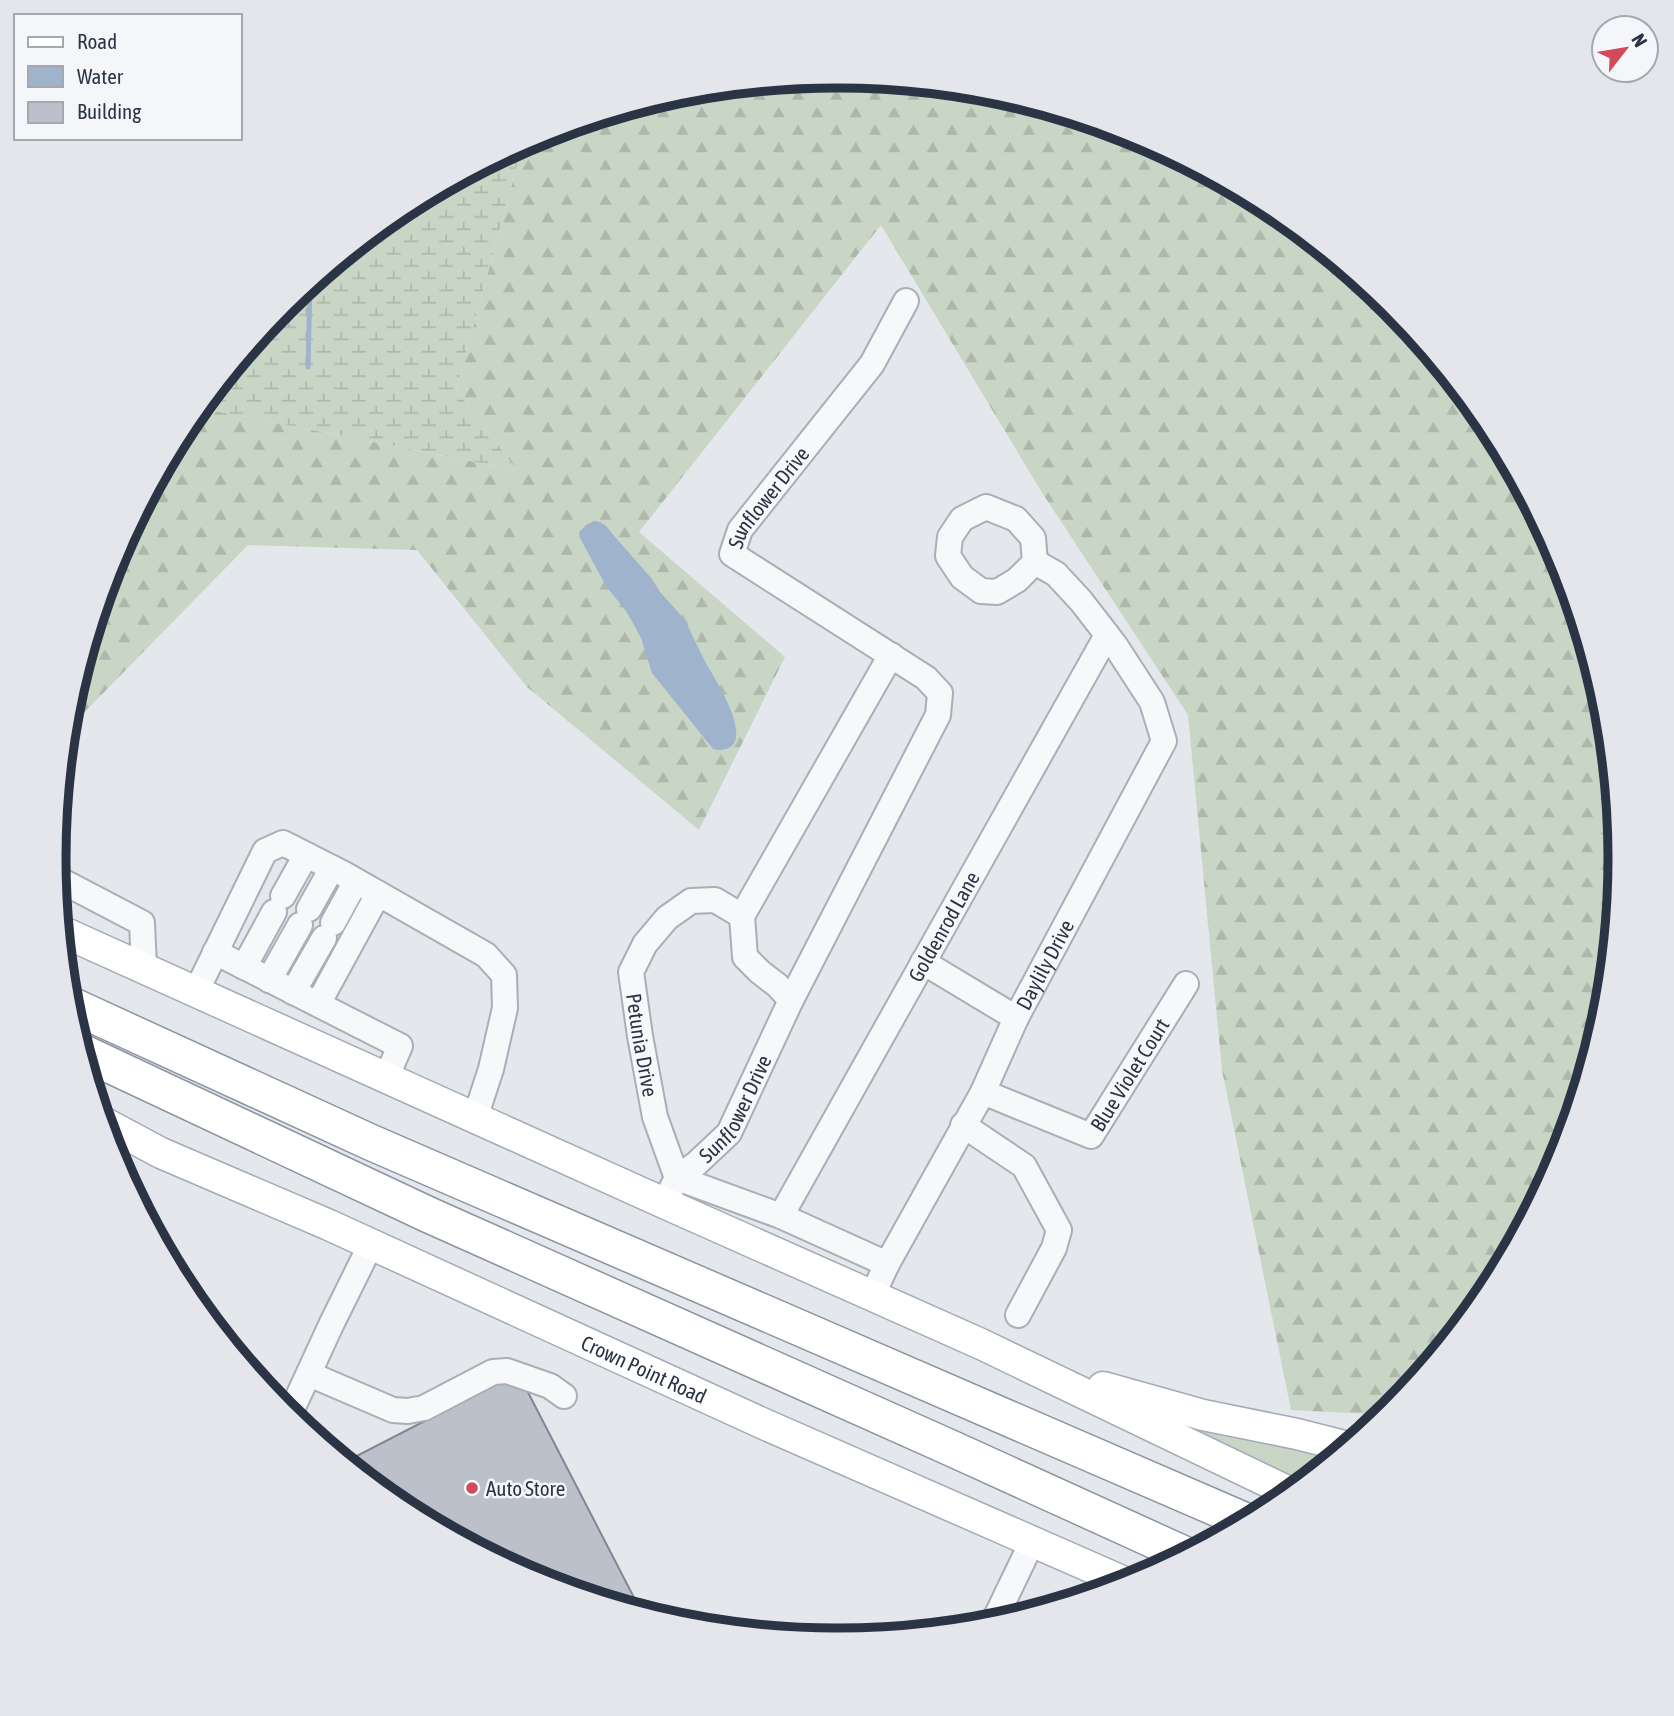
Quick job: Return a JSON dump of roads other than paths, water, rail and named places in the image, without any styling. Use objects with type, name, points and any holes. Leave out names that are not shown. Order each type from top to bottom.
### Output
[{"type":"highway","points":[[81,1010],[370,1142],[1236,1517]]},
{"type":"highway","points":[[93,1057],[370,1188],[1175,1550]]},
{"type":"highway","points":[[102,1087],[250,1148],[321,1182],[370,1188]]},
{"type":"main road","points":[[71,935],[475,1118],[670,1190],[872,1296],[1022,1363],[1280,1488]]},
{"type":"main road","name":"Crown Point Road","points":[[116,1129],[161,1153],[370,1244],[764,1424],[1032,1542],[1106,1580]]},
{"type":"main road","name":"Crown Point Road","points":[[122,1145],[161,1153]]},
{"type":"main road","points":[[1022,1363],[1203,1415],[1336,1444]]},
{"type":"street","name":"Sunflower Drive","points":[[670,1190],[729,1133],[792,1000],[938,715],[940,693],[926,678],[733,554],[740,530],[872,364],[906,301]]},
{"type":"street","name":"Daylily Drive","points":[[872,1296],[887,1264],[983,1092],[1016,1018],[1164,741],[1153,702],[1107,635],[1056,574],[1035,562]]},
{"type":"street","name":"Goldenrod Lane","points":[[781,1216],[1107,635]]},
{"type":"street","points":[[792,1000],[745,957],[742,916],[891,655]]},
{"type":"street","points":[[196,992],[265,851],[283,843],[486,955],[504,975],[505,1008],[491,1069],[475,1118]]},
{"type":"street","points":[[244,967],[306,855]]},
{"type":"street","points":[[269,980],[332,868]]},
{"type":"street","points":[[67,884],[142,923],[144,968]]},
{"type":"street","points":[[293,992],[328,930],[367,887]]},
{"type":"street","points":[[318,1004],[367,887]]},
{"type":"street","name":"Petunia Drive","points":[[670,1190],[640,1036],[631,972],[645,944],[667,918],[691,901],[715,900],[742,916]]},
{"type":"street","points":[[215,953],[400,1046],[386,1078]]},
{"type":"street","points":[[923,962],[1016,1018]]},
{"type":"street","name":"Blue Violet Court","points":[[983,1092],[1091,1136],[1186,984]]},
{"type":"street","points":[[963,1125],[1024,1166],[1059,1230],[1054,1248],[1018,1315]]},
{"type":"street","points":[[670,1190],[781,1216],[887,1264]]},
{"type":"street","points":[[294,1405],[370,1244]]},
{"type":"street","points":[[309,1374],[393,1410],[424,1408],[493,1372],[507,1371],[550,1386],[564,1396]]},
{"type":"street","points":[[999,1611],[1032,1542]]},
{"type":"water","points":[[594,521],[606,526],[688,626],[730,707],[736,732],[735,742],[729,748],[713,749],[652,673],[641,638],[633,623],[606,586],[580,538],[579,532]]},
{"type":"waterway","points":[[308,367],[310,297]]},
{"type":"place","name":"Auto Store","points":[[472,1488]]}]
